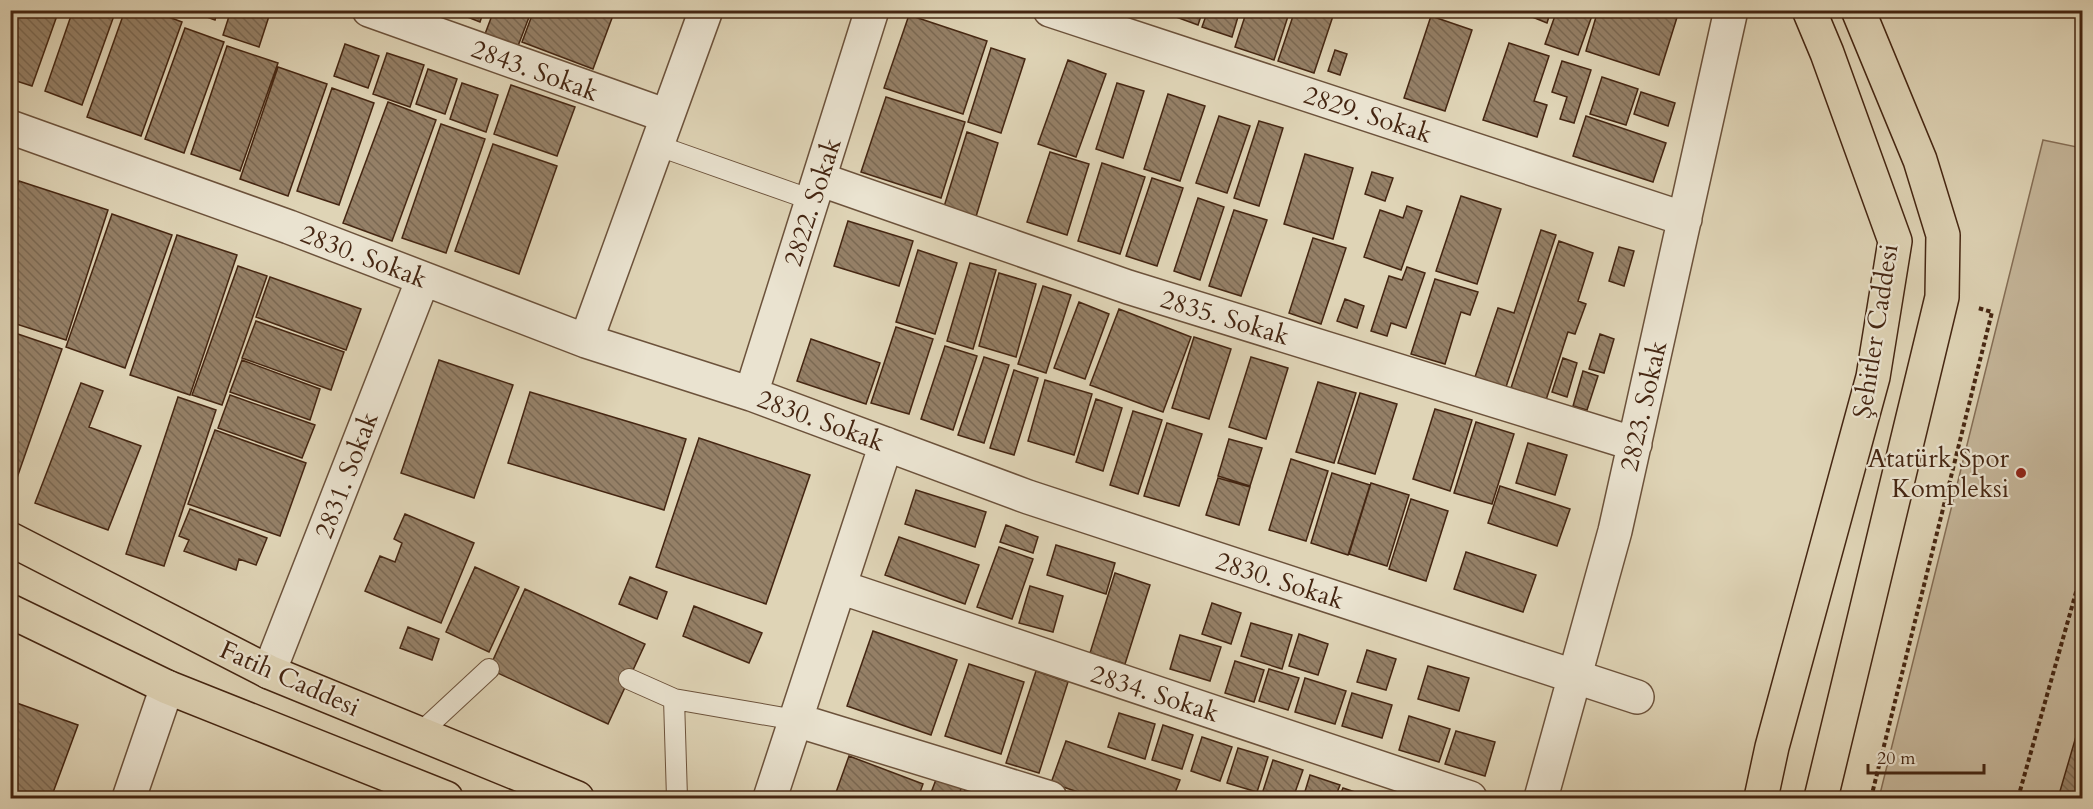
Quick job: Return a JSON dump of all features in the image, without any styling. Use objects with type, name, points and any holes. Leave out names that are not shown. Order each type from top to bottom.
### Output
[{"type":"main road","name":"Şehitler Caddesi","points":[[1761,798],[1772,747],[1874,377],[1895,241],[1827,53],[1809,10]]},
{"type":"main road","name":"Şehitler Caddesi","points":[[1821,798],[1942,297],[1942,235],[1920,160],[1858,10]]},
{"type":"main road","name":"Fatih Caddesi","points":[[10,539],[269,672],[577,798]]},
{"type":"main road","points":[[10,611],[167,687],[446,798]]},
{"type":"street","name":"2843. Sokak","points":[[369,10],[662,131]]},
{"type":"street","points":[[586,341],[706,10]]},
{"type":"street","name":"2822. Sokak","points":[[751,394],[872,10]]},
{"type":"street","name":"2829. Sokak","points":[[1050,10],[1685,219]]},
{"type":"street","name":"2823. Sokak","points":[[1541,798],[1615,531],[1731,10]]},
{"type":"street","name":"2830. Sokak","points":[[10,127],[290,227],[586,341],[751,394],[1028,497],[1637,697]]},
{"type":"street","name":"2835. Sokak","points":[[816,189],[1635,444]]},
{"type":"street","name":"2831. Sokak","points":[[269,672],[423,279]]},
{"type":"street","points":[[770,798],[886,444]]},
{"type":"street","name":"2834. Sokak","points":[[840,586],[1470,798]]},
{"type":"street","points":[[129,798],[167,687]]},
{"type":"street","points":[[796,720],[1050,798]]},
{"type":"lane","points":[[662,131],[816,189]]},
{"type":"lane","points":[[419,734],[489,669]]},
{"type":"lane","points":[[629,679],[674,699],[796,720]]},
{"type":"lane","points":[[674,699],[677,798]]},
{"type":"path","points":[[1871,798],[1992,312],[1942,297]]},
{"type":"path","points":[[2018,798],[2082,571]]},
{"type":"shaded area","name":"Atatürk Spor Kompleksi","points":[[2043,140],[2082,148],[2082,798],[1879,798]]},
{"type":"building","points":[[10,10],[59,10],[32,86],[10,79]]},
{"type":"building","points":[[73,10],[116,10],[82,105],[45,91]]},
{"type":"building","points":[[125,10],[150,10],[182,22],[141,136],[87,117]]},
{"type":"building","points":[[188,10],[218,10],[215,20]]},
{"type":"building","points":[[231,10],[271,10],[259,47],[223,35]]},
{"type":"building","points":[[450,10],[484,10],[480,22]]},
{"type":"building","points":[[494,10],[531,12],[518,46],[485,34]]},
{"type":"building","points":[[534,10],[615,10],[593,69],[522,42]]},
{"type":"building","points":[[1157,10],[1203,10],[1198,25]]},
{"type":"building","points":[[1208,10],[1240,10],[1232,37],[1202,27]]},
{"type":"building","points":[[1247,10],[1290,10],[1274,60],[1235,47]]},
{"type":"building","points":[[1295,10],[1335,10],[1314,73],[1278,61]]},
{"type":"building","points":[[1515,10],[1551,10],[1547,23]]},
{"type":"building","points":[[1557,10],[1594,10],[1578,55],[1545,44]]},
{"type":"building","points":[[1598,10],[1679,11],[1659,75],[1586,51]]},
{"type":"building","points":[[909,15],[987,41],[963,114],[884,88]]},
{"type":"building","points":[[1431,16],[1472,30],[1445,111],[1404,98]]},
{"type":"building","points":[[185,28],[224,42],[184,153],[145,139]]},
{"type":"building","points":[[1509,43],[1549,56],[1534,101],[1547,105],[1537,137],[1483,120]]},
{"type":"building","points":[[345,44],[379,56],[368,88],[334,76]]},
{"type":"building","points":[[227,46],[278,63],[240,171],[191,154]]},
{"type":"building","points":[[991,48],[1025,59],[1001,133],[968,122]]},
{"type":"building","points":[[1335,50],[1347,54],[1340,75],[1328,71]]},
{"type":"building","points":[[387,53],[424,65],[410,107],[373,94]]},
{"type":"building","points":[[1068,60],[1106,74],[1076,157],[1038,144]]},
{"type":"building","points":[[1562,61],[1591,70],[1574,123],[1560,119],[1567,97],[1552,92]]},
{"type":"building","points":[[278,67],[327,84],[288,196],[240,179]]},
{"type":"building","points":[[428,69],[457,79],[445,114],[416,104]]},
{"type":"building","points":[[1602,77],[1638,89],[1626,125],[1590,114]]},
{"type":"building","points":[[462,83],[498,95],[486,132],[450,119]]},
{"type":"building","points":[[1117,83],[1144,91],[1123,158],[1096,149]]},
{"type":"building","points":[[511,85],[575,107],[557,156],[494,134]]},
{"type":"building","points":[[332,88],[374,103],[339,205],[297,191]]},
{"type":"building","points":[[1641,92],[1675,103],[1668,126],[1634,114]]},
{"type":"building","points":[[1168,94],[1205,106],[1180,181],[1144,169]]},
{"type":"building","points":[[886,97],[965,122],[941,198],[861,172]]},
{"type":"building","points":[[388,102],[436,120],[392,241],[343,223]]},
{"type":"building","points":[[1219,116],[1250,126],[1227,193],[1196,183]]},
{"type":"building","points":[[1586,116],[1666,143],[1653,182],[1573,156]]},
{"type":"building","points":[[1259,121],[1283,128],[1259,206],[1234,198]]},
{"type":"building","points":[[441,124],[485,139],[446,253],[402,238]]},
{"type":"building","points":[[967,132],[998,143],[975,220],[943,210]]},
{"type":"building","points":[[493,144],[557,166],[519,274],[455,251]]},
{"type":"building","points":[[1050,152],[1089,164],[1067,235],[1027,222]]},
{"type":"building","points":[[1305,154],[1353,168],[1333,239],[1284,224]]},
{"type":"building","points":[[1102,163],[1145,177],[1120,254],[1078,241]]},
{"type":"building","points":[[1372,172],[1393,178],[1385,201],[1365,194]]},
{"type":"building","points":[[1152,178],[1183,188],[1157,266],[1126,256]]},
{"type":"building","points":[[19,181],[108,210],[66,340],[10,322],[10,208]]},
{"type":"building","points":[[1461,196],[1501,209],[1477,284],[1436,271]]},
{"type":"building","points":[[1198,198],[1224,207],[1200,280],[1174,271]]},
{"type":"building","points":[[1407,206],[1422,211],[1401,270],[1364,257],[1380,210],[1403,218]]},
{"type":"building","points":[[1234,210],[1267,220],[1241,296],[1209,286]]},
{"type":"building","points":[[112,214],[172,235],[125,368],[66,347]]},
{"type":"building","points":[[848,221],[913,241],[899,286],[834,266]]},
{"type":"building","points":[[1541,230],[1556,235],[1505,390],[1474,380],[1498,308],[1514,313]]},
{"type":"building","points":[[177,235],[237,255],[190,395],[130,375]]},
{"type":"building","points":[[1313,238],[1346,248],[1321,324],[1289,313]]},
{"type":"building","points":[[1559,241],[1593,253],[1578,301],[1586,304],[1575,334],[1568,332],[1546,400],[1511,388]]},
{"type":"building","points":[[1619,247],[1634,251],[1624,286],[1609,281]]},
{"type":"building","points":[[918,250],[957,263],[935,334],[896,322]]},
{"type":"building","points":[[970,263],[996,270],[973,349],[947,341]]},
{"type":"building","points":[[238,266],[267,276],[222,405],[192,395]]},
{"type":"building","points":[[1407,267],[1425,273],[1406,328],[1391,323],[1387,336],[1371,331],[1389,276],[1402,280]]},
{"type":"building","points":[[999,273],[1036,284],[1016,357],[979,346]]},
{"type":"building","points":[[270,277],[361,309],[346,350],[256,317]]},
{"type":"building","points":[[1435,279],[1478,292],[1470,315],[1461,312],[1445,364],[1411,354]]},
{"type":"building","points":[[1043,286],[1071,295],[1046,373],[1018,364]]},
{"type":"building","points":[[1345,299],[1364,306],[1357,328],[1337,321]]},
{"type":"building","points":[[1079,302],[1109,314],[1085,379],[1054,368]]},
{"type":"building","points":[[1119,309],[1191,337],[1163,412],[1090,385]]},
{"type":"building","points":[[256,321],[344,352],[331,390],[242,358]]},
{"type":"building","points":[[896,327],[933,339],[909,414],[871,403]]},
{"type":"building","points":[[12,332],[62,349],[11,495],[10,337]]},
{"type":"building","points":[[1600,334],[1614,339],[1604,373],[1589,369]]},
{"type":"building","points":[[1194,337],[1231,349],[1209,419],[1172,408]]},
{"type":"building","points":[[811,339],[880,363],[866,404],[797,381]]},
{"type":"building","points":[[945,346],[977,356],[953,430],[921,419]]},
{"type":"building","points":[[984,357],[1009,365],[984,443],[958,435]]},
{"type":"building","points":[[1251,357],[1288,368],[1266,439],[1229,427]]},
{"type":"building","points":[[1563,358],[1577,363],[1567,397],[1552,392]]},
{"type":"building","points":[[242,360],[320,389],[310,420],[230,392]]},
{"type":"building","points":[[439,360],[513,385],[474,498],[401,473]]},
{"type":"building","points":[[1014,370],[1038,378],[1014,455],[990,448]]},
{"type":"building","points":[[1583,371],[1598,376],[1587,410],[1573,406]]},
{"type":"building","points":[[1045,380],[1092,394],[1074,455],[1028,441]]},
{"type":"building","points":[[1318,382],[1356,393],[1334,463],[1296,452]]},
{"type":"building","points":[[81,383],[103,391],[89,427],[141,446],[108,530],[35,503]]},
{"type":"building","points":[[530,392],[686,439],[664,510],[508,463]]},
{"type":"building","points":[[1360,393],[1397,404],[1375,474],[1338,463]]},
{"type":"building","points":[[230,395],[315,425],[302,458],[218,428]]},
{"type":"building","points":[[178,397],[216,410],[164,566],[126,554]]},
{"type":"building","points":[[1096,399],[1122,408],[1103,471],[1076,462]]},
{"type":"building","points":[[1435,409],[1472,420],[1450,491],[1413,479]]},
{"type":"building","points":[[1133,411],[1162,420],[1138,494],[1110,485]]},
{"type":"building","points":[[1476,422],[1514,434],[1492,504],[1454,493]]},
{"type":"building","points":[[1167,423],[1202,434],[1179,506],[1144,496]]},
{"type":"building","points":[[215,430],[306,463],[280,536],[188,504]]},
{"type":"building","points":[[699,438],[810,475],[766,604],[656,567]]},
{"type":"building","points":[[1229,439],[1262,448],[1250,486],[1218,476]]},
{"type":"building","points":[[1528,443],[1567,455],[1555,495],[1516,483]]},
{"type":"building","points":[[1291,459],[1328,471],[1306,541],[1269,530]]},
{"type":"building","points":[[1332,473],[1370,485],[1348,555],[1311,543]]},
{"type":"building","points":[[1218,478],[1250,487],[1239,525],[1206,515]]},
{"type":"building","points":[[1371,483],[1409,495],[1387,566],[1349,554]]},
{"type":"building","points":[[1500,486],[1570,509],[1557,546],[1488,523]]},
{"type":"building","points":[[916,490],[986,512],[975,547],[905,524]]},
{"type":"building","points":[[1411,499],[1448,511],[1426,581],[1389,569]]},
{"type":"building","points":[[190,509],[267,538],[256,565],[239,559],[236,570],[184,551],[189,540],[179,536]]},
{"type":"building","points":[[405,514],[474,543],[441,623],[365,591],[380,556],[395,562],[402,543],[394,539]]},
{"type":"building","points":[[1006,525],[1038,537],[1033,553],[1000,542]]},
{"type":"building","points":[[899,537],[979,565],[965,604],[885,575]]},
{"type":"building","points":[[1056,545],[1115,563],[1106,594],[1047,575]]},
{"type":"building","points":[[999,547],[1033,559],[1012,619],[977,607]]},
{"type":"building","points":[[1466,552],[1536,575],[1523,612],[1454,589]]},
{"type":"building","points":[[475,567],[519,587],[489,652],[446,632]]},
{"type":"building","points":[[1115,573],[1150,585],[1125,664],[1090,653]]},
{"type":"building","points":[[630,577],[667,592],[657,619],[619,604]]},
{"type":"building","points":[[1030,586],[1063,596],[1053,632],[1019,623]]},
{"type":"building","points":[[525,589],[645,644],[608,724],[489,669]]},
{"type":"building","points":[[1212,603],[1241,613],[1231,644],[1202,634]]},
{"type":"building","points":[[694,606],[762,633],[749,663],[683,636]]},
{"type":"building","points":[[1251,623],[1292,635],[1282,669],[1241,656]]},
{"type":"building","points":[[408,627],[439,639],[432,660],[400,648]]},
{"type":"building","points":[[873,631],[957,660],[931,735],[847,706]]},
{"type":"building","points":[[1299,634],[1328,644],[1318,675],[1289,666]]},
{"type":"building","points":[[1180,635],[1221,647],[1210,681],[1170,669]]},
{"type":"building","points":[[1367,650],[1396,659],[1386,690],[1357,682]]},
{"type":"building","points":[[1235,661],[1264,670],[1254,702],[1225,693]]},
{"type":"building","points":[[969,664],[1024,682],[1001,754],[945,736]]},
{"type":"building","points":[[1428,666],[1469,678],[1459,711],[1418,699]]},
{"type":"building","points":[[1269,669],[1299,678],[1288,710],[1259,701]]},
{"type":"building","points":[[1036,671],[1068,682],[1039,773],[1006,763]]},
{"type":"building","points":[[1305,678],[1346,691],[1335,724],[1295,712]]},
{"type":"building","points":[[1352,693],[1392,705],[1382,738],[1342,726]]},
{"type":"building","points":[[14,702],[78,725],[51,798],[10,798],[10,714]]},
{"type":"building","points":[[1119,713],[1155,724],[1145,759],[1108,747]]},
{"type":"building","points":[[1409,716],[1450,729],[1439,762],[1399,750]]},
{"type":"building","points":[[2082,716],[2082,798],[2058,798]]},
{"type":"building","points":[[1163,725],[1193,735],[1182,769],[1152,760]]},
{"type":"building","points":[[1456,731],[1495,742],[1485,776],[1445,764]]},
{"type":"building","points":[[1202,737],[1232,747],[1220,781],[1191,771]]},
{"type":"building","points":[[1066,741],[1180,780],[1173,798],[1096,798],[1051,783]]},
{"type":"building","points":[[1238,748],[1268,757],[1257,792],[1227,783]]},
{"type":"building","points":[[849,756],[923,784],[918,798],[834,798]]},
{"type":"building","points":[[1273,760],[1303,770],[1293,798],[1274,798],[1262,794]]},
{"type":"building","points":[[1310,775],[1340,785],[1335,798],[1303,798]]},
{"type":"building","points":[[937,777],[962,786],[958,798],[929,798]]},
{"type":"building","points":[[1343,788],[1373,798],[1339,798]]},
{"type":"building","points":[[965,790],[981,797],[981,798],[962,798]]},
{"type":"building","points":[[162,793],[179,798],[160,798]]},
{"type":"place","name":"Atatürk Spor Kompleksi","points":[[2021,473]]}]
